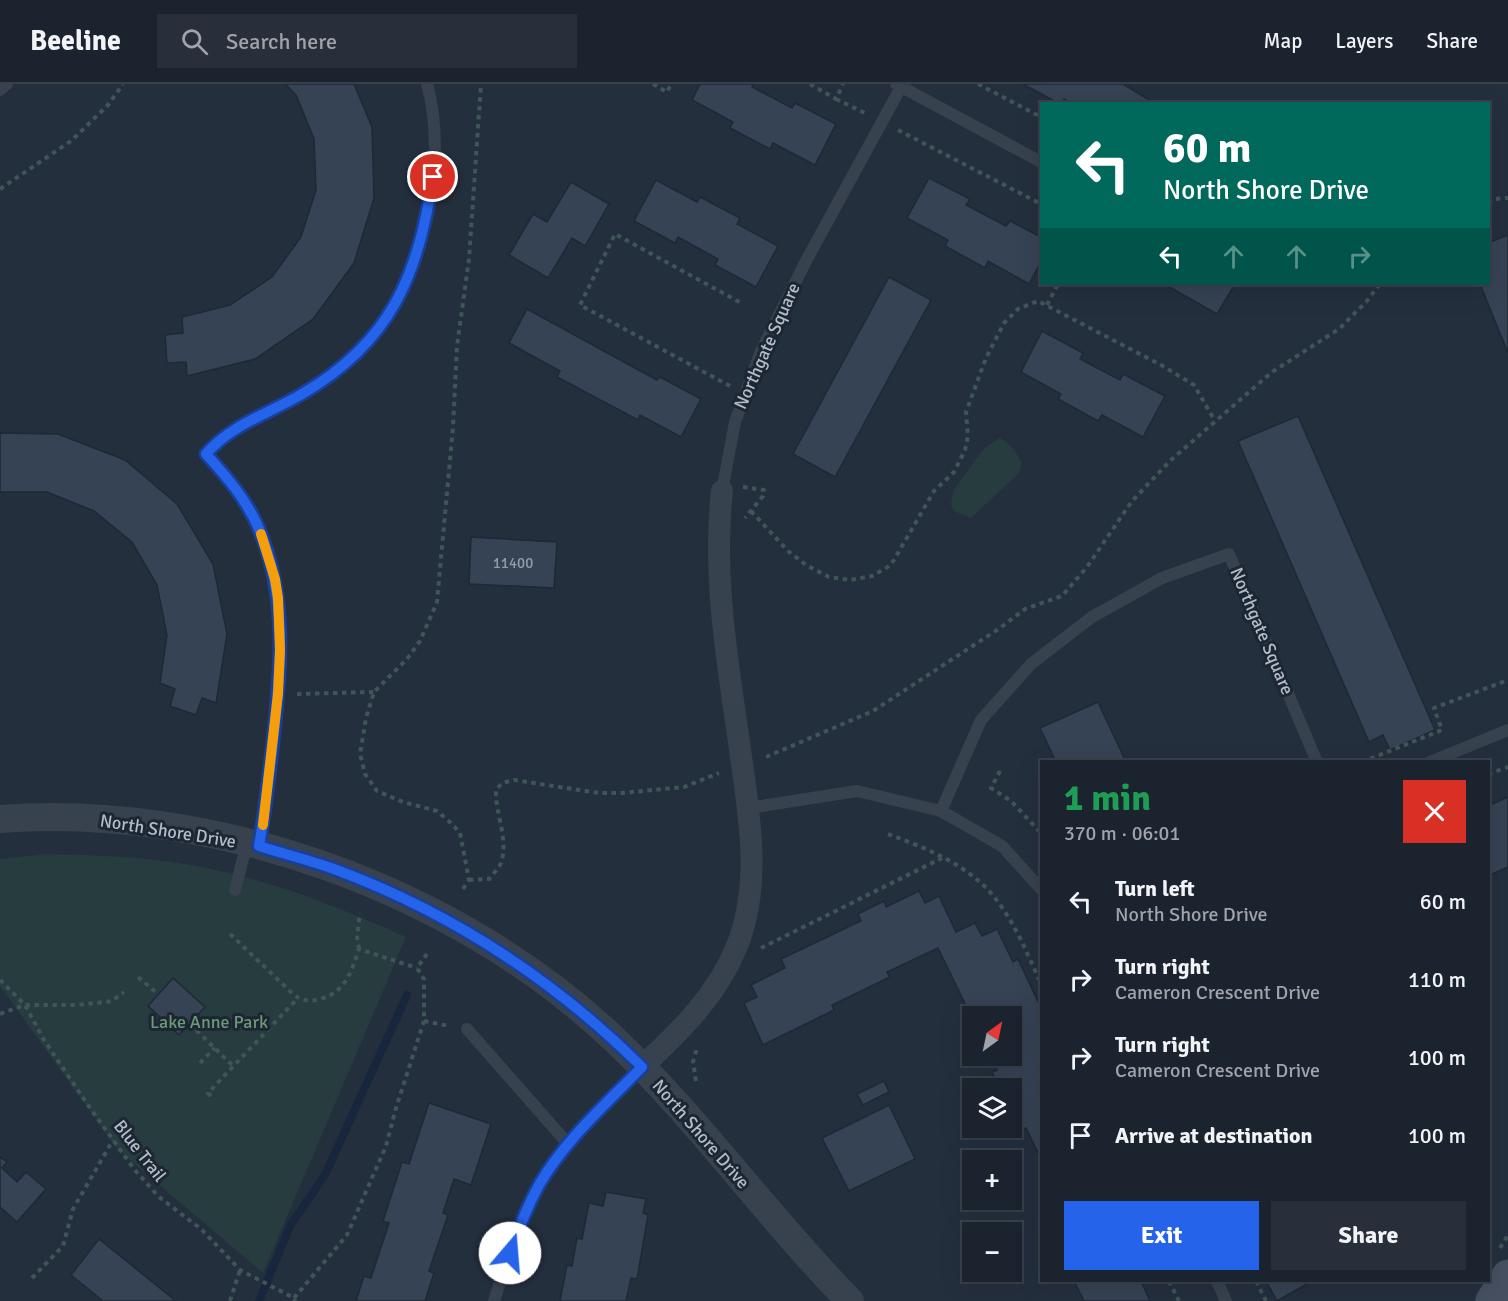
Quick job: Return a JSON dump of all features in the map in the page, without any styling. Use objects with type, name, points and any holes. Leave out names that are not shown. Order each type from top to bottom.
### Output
[{"type":"main road","points":[[1492,1301],[1508,1276]]},
{"type":"street","name":"Northgate Square","points":[[642,1067],[681,1030],[703,1005],[720,979],[736,947],[745,920],[750,892],[752,868],[748,808],[719,587],[718,545],[730,488]]},
{"type":"street","name":"North Shore Drive","points":[[0,819],[47,817],[121,821],[203,832],[333,869],[392,893],[454,924],[547,984],[615,1040],[696,1124],[757,1199],[850,1301]]},
{"type":"lane","points":[[0,90],[7,84]]},
{"type":"lane","points":[[235,890],[253,845],[267,800],[278,694],[279,609],[273,568],[258,526],[231,483],[206,454],[230,431],[302,394],[339,370],[364,348],[390,311],[412,269],[430,197],[433,177],[433,118],[427,84]]},
{"type":"lane","name":"Northgate Square","points":[[730,488],[732,433],[744,394],[770,332],[882,122],[898,86],[1040,161]]},
{"type":"lane","name":"Northgate Square","points":[[941,811],[981,720],[1031,664],[1092,617],[1162,578],[1229,555],[1316,760]]},
{"type":"lane","points":[[1435,760],[1508,730]]},
{"type":"lane","points":[[748,808],[857,791],[941,811],[1002,846],[1040,888]]},
{"type":"lane","points":[[467,1029],[569,1145]]},
{"type":"lane","name":"Northgate Square","points":[[494,1301],[526,1211],[540,1183],[569,1145],[642,1067]]},
{"type":"lane","points":[[1217,1282],[1226,1301]]},
{"type":"path","points":[[0,189],[71,141],[108,105],[123,84]]},
{"type":"path","points":[[470,880],[460,833],[437,811],[403,802],[377,791],[365,774],[360,754],[366,718],[375,692],[406,659],[420,640],[437,602],[453,427],[457,346],[470,247],[481,84]]},
{"type":"path","points":[[653,84],[667,92],[671,84]]},
{"type":"path","points":[[810,84],[1040,203]]},
{"type":"path","points":[[836,99],[843,84]]},
{"type":"path","points":[[978,84],[1040,116]]},
{"type":"path","points":[[1490,202],[1508,198]]},
{"type":"path","points":[[743,304],[615,234],[580,304],[744,394]]},
{"type":"path","points":[[1047,305],[1057,285]]},
{"type":"path","points":[[463,889],[470,880],[489,879],[501,863],[503,839],[495,804],[496,790],[502,783],[514,780],[599,793],[684,787],[763,758],[873,711],[1000,628],[1025,609],[1062,596],[1086,567],[1132,501],[1171,460],[1272,372],[1339,329],[1379,285]]},
{"type":"path","points":[[730,488],[764,490],[763,496],[751,511],[788,551],[806,565],[829,577],[850,580],[872,576],[891,566],[934,491],[954,472],[965,450],[968,436],[966,412],[986,358],[1004,323],[1018,309],[1038,301],[1161,365],[1194,385],[1215,422]]},
{"type":"path","points":[[1367,760],[1442,730],[1434,708],[1508,680]]},
{"type":"path","points":[[278,694],[375,692]]},
{"type":"path","points":[[1490,773],[1508,767]]},
{"type":"path","points":[[1000,771],[991,788],[1011,801],[1040,831]]},
{"type":"path","points":[[888,834],[943,857],[973,877],[994,897],[1008,918],[1040,982]]},
{"type":"path","points":[[752,953],[943,857]]},
{"type":"path","points":[[230,934],[298,998],[312,1001],[330,996],[340,990],[349,978],[359,949],[357,937],[360,913]]},
{"type":"path","points":[[294,1299],[347,1235],[386,1146],[424,1021],[424,979],[417,968],[359,949]]},
{"type":"path","points":[[417,968],[429,951]]},
{"type":"path","points":[[138,977],[158,994]]},
{"type":"path","name":"Blue Trail","points":[[0,980],[24,1005],[44,1040],[134,1169],[159,1197],[201,1229],[240,1270],[294,1299]]},
{"type":"path","points":[[0,1014],[24,1005],[76,1005],[112,1001],[124,992]]},
{"type":"path","points":[[211,1096],[208,1093],[298,998]]},
{"type":"path","points":[[424,1021],[467,1029]]},
{"type":"path","points":[[190,1024],[233,1066]]},
{"type":"path","points":[[200,1063],[215,1048]]},
{"type":"path","points":[[32,1278],[63,1245],[74,1209],[114,1140]]},
{"type":"path","points":[[230,1301],[240,1270]]},
{"type":"path","points":[[1170,1282],[1179,1301]]},
{"type":"path","points":[[1256,1282],[1266,1301]]},
{"type":"green space","points":[[1000,438],[1013,449],[1022,464],[1018,474],[971,518],[954,511],[951,505],[957,485],[982,451]]},
{"type":"green space","name":"Lake Anne Park","points":[[47,854],[109,856],[202,867],[291,891],[349,912],[406,937],[263,1273],[118,1150],[0,986],[0,859]]},
{"type":"building","points":[[285,84],[354,84],[372,127],[374,198],[354,263],[313,319],[255,359],[187,376],[186,362],[167,363],[165,335],[183,333],[182,317],[230,305],[272,277],[301,237],[316,190],[314,139],[296,95]]},
{"type":"building","points":[[700,84],[753,84],[752,87],[792,108],[795,103],[836,124],[815,165],[773,143],[770,149],[730,128],[733,122],[692,100]]},
{"type":"building","points":[[1023,84],[1123,84],[1153,102],[1069,102],[1064,99],[1062,102],[1056,102]]},
{"type":"building","points":[[929,178],[970,199],[966,205],[1006,226],[1010,221],[1040,236],[1040,264],[1029,284],[988,261],[985,268],[945,246],[948,240],[907,218]]},
{"type":"building","points":[[656,180],[697,202],[700,197],[740,218],[737,224],[778,246],[756,287],[715,265],[718,259],[678,237],[675,243],[634,221]]},
{"type":"building","points":[[571,182],[609,204],[585,246],[572,238],[548,278],[509,255],[533,214],[547,222]]},
{"type":"building","points":[[1508,235],[1508,353],[1480,285],[1490,285],[1490,242]]},
{"type":"building","points":[[889,277],[931,300],[835,477],[793,454]]},
{"type":"building","points":[[1166,285],[1234,285],[1217,314]]},
{"type":"building","points":[[527,309],[657,380],[660,377],[701,399],[681,437],[640,415],[638,420],[557,377],[560,371],[509,343]]},
{"type":"building","points":[[1042,331],[1083,353],[1080,359],[1120,380],[1123,374],[1165,396],[1143,437],[1102,415],[1098,421],[1058,399],[1061,394],[1021,372]]},
{"type":"building","points":[[1298,416],[1435,730],[1390,750],[1383,735],[1369,742],[1238,441]]},
{"type":"building","points":[[0,433],[58,434],[125,460],[177,504],[213,564],[227,634],[216,703],[202,698],[196,715],[170,706],[175,689],[160,683],[167,635],[157,585],[132,542],[94,511],[47,492],[0,492]]},
{"type":"building","points":[[471,537],[557,542],[554,588],[469,584]]},
{"type":"building","points":[[1098,702],[1125,760],[1055,760],[1040,728]]},
{"type":"building","points":[[1508,797],[1508,867],[1490,875],[1490,805]]},
{"type":"building","points":[[919,891],[925,903],[939,896],[956,932],[975,923],[982,936],[997,929],[1013,962],[1018,959],[1040,1006],[1040,1157],[1026,1128],[1022,1130],[1022,1078],[995,1078],[992,1072],[997,1070],[995,1066],[1022,1066],[1022,1006],[966,1006],[938,948],[887,972],[890,977],[832,1005],[834,1010],[763,1045],[744,1003],[757,997],[751,985],[785,968],[781,959],[861,921],[858,914],[884,901],[886,907]]},
{"type":"building","points":[[173,978],[205,1007],[179,1035],[148,1006]]},
{"type":"building","points":[[884,1081],[889,1092],[863,1105],[857,1094]]},
{"type":"building","points":[[429,1103],[491,1124],[471,1185],[454,1179],[443,1213],[448,1215],[429,1271],[434,1273],[425,1301],[356,1301],[364,1276],[371,1278],[389,1223],[383,1221],[402,1162],[409,1164]]},
{"type":"building","points":[[889,1105],[915,1159],[849,1191],[822,1138]]},
{"type":"building","points":[[0,1157],[7,1162],[2,1168],[17,1182],[26,1172],[46,1189],[17,1222],[0,1207]]},
{"type":"building","points":[[606,1192],[646,1199],[643,1213],[648,1215],[637,1279],[631,1278],[626,1301],[560,1301],[567,1265],[572,1266],[577,1238],[582,1239],[589,1203],[603,1206]]},
{"type":"building","points":[[99,1239],[176,1301],[103,1301],[71,1275]]},
{"type":"building","points":[[1074,1282],[1141,1282],[1150,1301],[1084,1301]]},
{"type":"building","points":[[1267,1282],[1310,1282],[1277,1301]]},
{"type":"waterway","points":[[259,1301],[290,1226],[325,1175],[407,995]]},
{"type":"slow traffic","points":[[261,534],[275,579],[280,650],[278,694],[263,825]]},
{"type":"route","points":[[433,177],[428,209],[412,269],[378,331],[364,348],[339,370],[302,394],[230,431],[206,454],[238,493],[258,526],[273,568],[278,598],[280,650],[278,694],[267,800],[259,846],[333,869],[392,893],[454,924],[547,984],[615,1040],[642,1067],[569,1145],[540,1183],[520,1223],[510,1253]]}]
